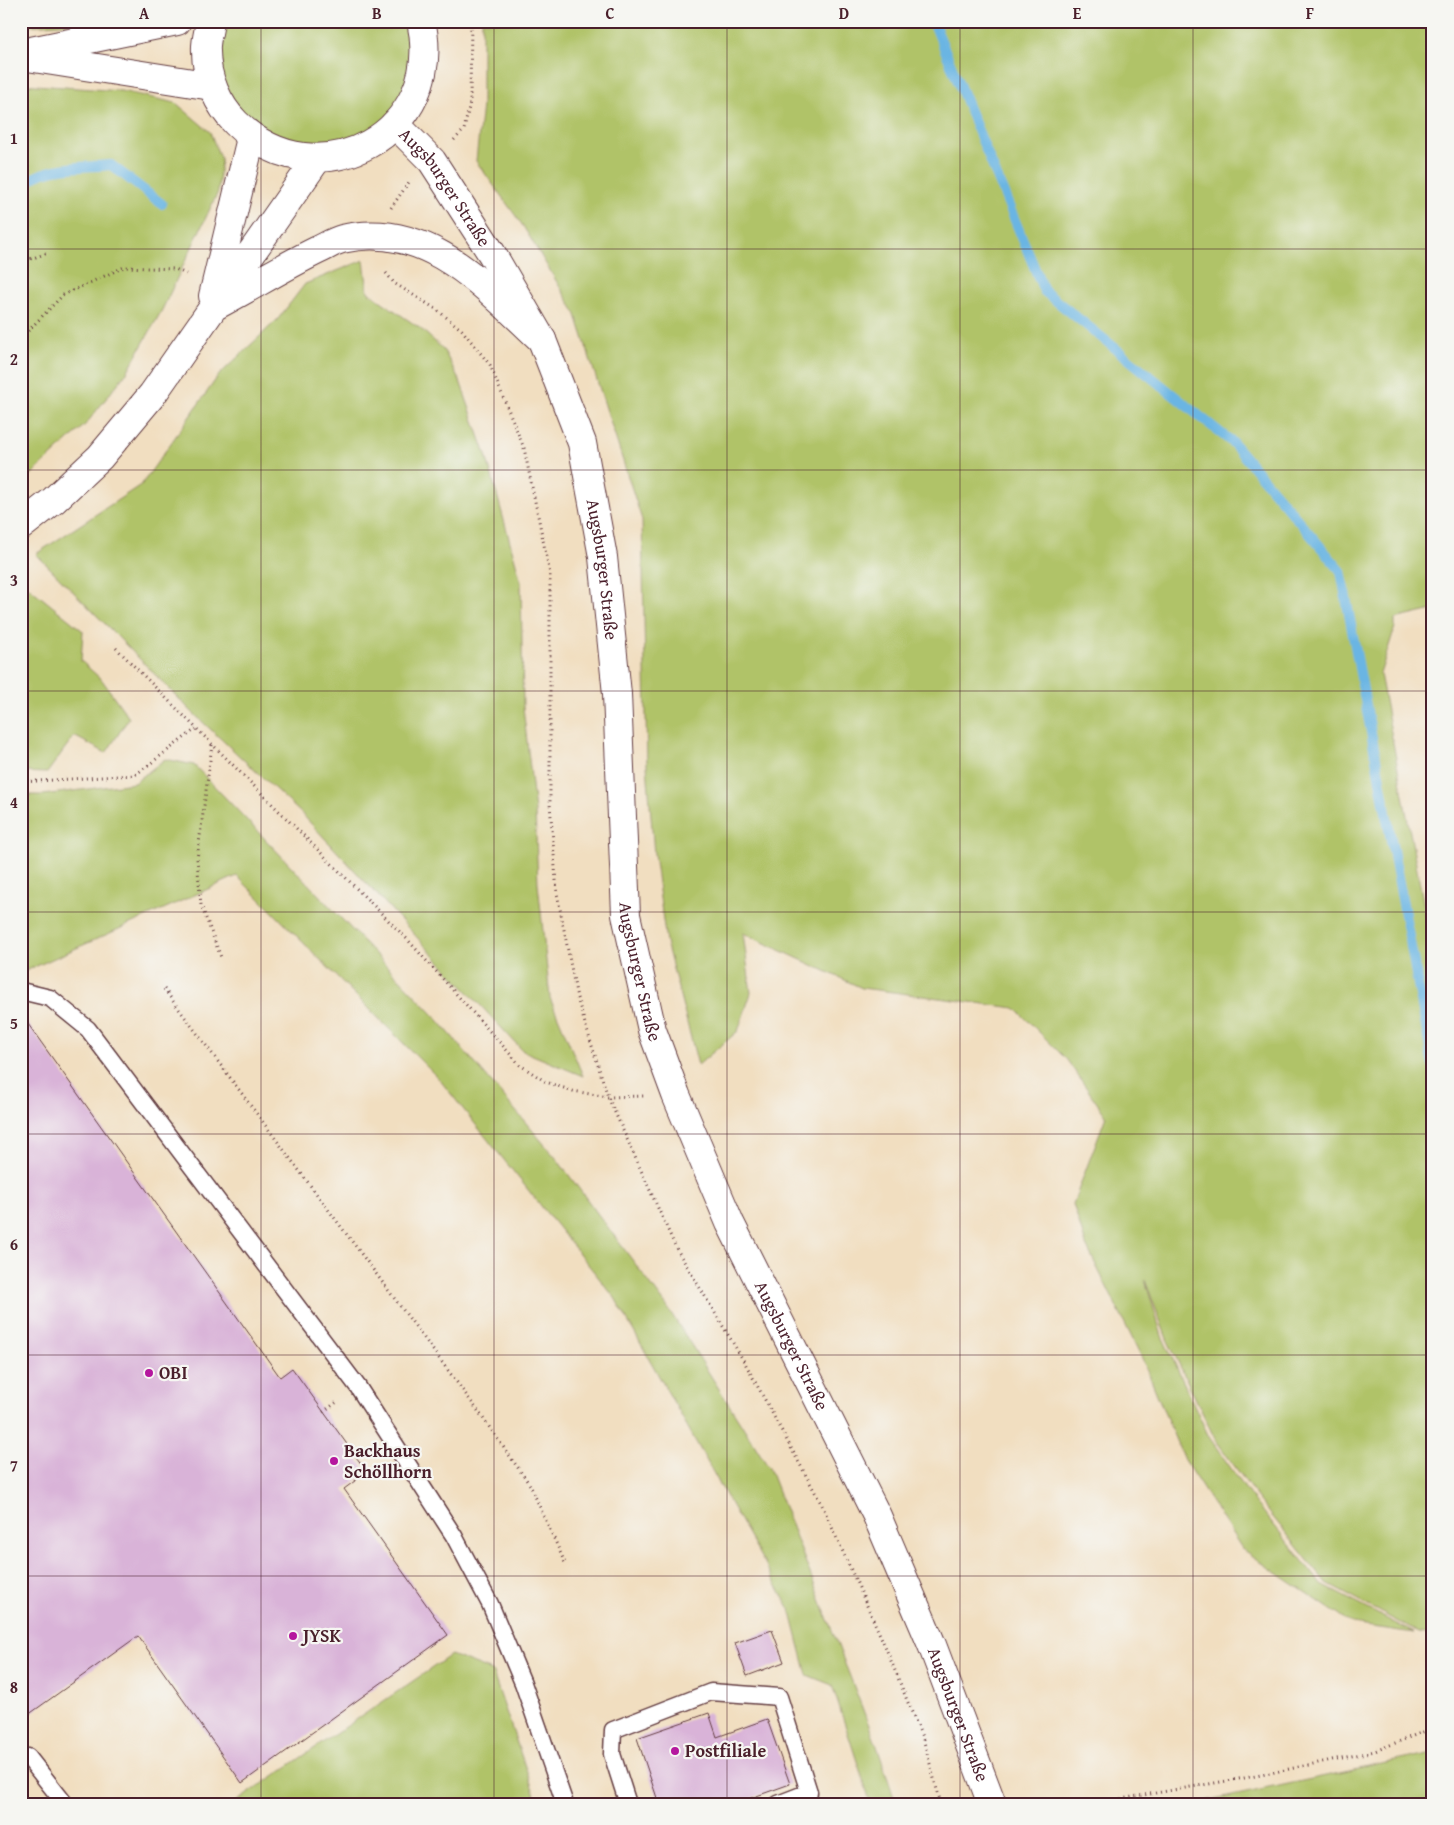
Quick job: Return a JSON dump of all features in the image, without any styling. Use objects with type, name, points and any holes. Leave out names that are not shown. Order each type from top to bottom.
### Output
[{"type":"main road","points":[[21,55],[177,21]]},
{"type":"main road","points":[[210,21],[206,52],[212,86],[226,113],[251,138],[280,153],[317,159],[344,155],[374,142],[395,124],[414,96],[422,76],[425,55],[422,21]]},
{"type":"main road","points":[[21,55],[212,86]]},
{"type":"main road","name":"Augsburger Straße","points":[[395,124],[432,161],[492,254],[542,340],[582,443],[603,556],[617,694],[626,914],[652,1030],[676,1095],[730,1222],[877,1516],[932,1645],[992,1804]]},
{"type":"main road","points":[[210,310],[251,138]]},
{"type":"main road","points":[[21,526],[54,500],[100,457],[152,395],[317,159]]},
{"type":"main road","points":[[210,310],[299,259],[341,239],[386,236],[433,249],[470,272],[542,340]]},
{"type":"lane","points":[[21,991],[50,998],[88,1029],[358,1387],[454,1536],[490,1604],[524,1684],[565,1804]]},
{"type":"lane","points":[[628,1804],[612,1754],[613,1730],[711,1692],[779,1697],[808,1798],[778,1804]]},
{"type":"lane","points":[[28,1757],[65,1804]]},
{"type":"path","points":[[21,262],[48,253]]},
{"type":"path","points":[[21,338],[63,295],[124,267],[175,269],[197,279],[210,310]]},
{"type":"path","points":[[116,648],[407,939],[520,1064],[546,1082],[573,1091],[608,1097],[676,1095]]},
{"type":"path","points":[[21,782],[135,775],[196,729]]},
{"type":"path","points":[[212,744],[197,859],[201,905],[222,960]]},
{"type":"path","points":[[164,990],[426,1338],[530,1485],[565,1563]]},
{"type":"path","points":[[1091,1804],[1256,1776],[1375,1750],[1433,1728]]},
{"type":"green space","points":[[21,21],[117,21],[21,26]]},
{"type":"green space","points":[[210,21],[421,21],[395,124],[317,159],[226,113]]},
{"type":"green space","points":[[482,21],[1433,21],[1433,610],[1395,619],[1395,627],[1380,674],[1424,906],[1433,971],[1433,1635],[1419,1633],[1327,1584],[1256,1496],[1215,1439],[1167,1339],[1145,1280],[1162,1336],[1209,1437],[1249,1494],[1322,1585],[1414,1633],[1352,1624],[1243,1550],[1184,1460],[1142,1358],[1086,1245],[1073,1204],[1106,1116],[1067,1060],[1015,1008],[862,988],[743,933],[751,993],[738,1031],[698,1065],[666,942],[654,854],[647,766],[642,520],[575,312],[523,226],[476,161],[482,105]]},
{"type":"green space","points":[[21,84],[121,91],[176,103],[210,132],[221,160],[218,192],[162,310],[127,372],[86,424],[21,484]]},
{"type":"green space","points":[[364,260],[368,292],[421,329],[443,349],[460,381],[486,455],[521,582],[523,707],[535,811],[538,884],[550,998],[583,1076],[523,1051],[302,814],[194,714],[36,554],[142,484],[219,375],[278,319],[305,284]]},
{"type":"green space","points":[[21,581],[83,631],[81,661],[102,680],[129,718],[106,753],[74,736],[47,773],[21,772]]},
{"type":"green space","points":[[165,759],[194,765],[432,1013],[556,1158],[666,1305],[769,1468],[877,1746],[896,1804],[871,1804],[832,1685],[807,1675],[790,1609],[615,1298],[439,1079],[237,876],[21,973],[21,795],[43,795],[134,783]]},
{"type":"green space","points":[[451,1655],[492,1671],[538,1804],[233,1804]]},
{"type":"green space","points":[[1433,1753],[1433,1804],[1195,1804]]},
{"type":"building","name":"OBI","points":[[23,1017],[280,1377],[292,1368],[367,1472],[344,1489],[448,1635],[242,1783],[138,1636],[21,1720],[21,1019]]},
{"type":"building","points":[[772,1630],[784,1662],[747,1676],[735,1643]]},
{"type":"building","points":[[709,1713],[717,1737],[767,1719],[790,1784],[740,1802],[740,1804],[659,1804],[637,1738]]},
{"type":"waterway","points":[[933,21],[1044,291],[1233,443],[1341,571],[1433,1065]]},
{"type":"waterway","points":[[21,188],[29,180],[51,171],[75,167],[111,165],[162,204]]},
{"type":"place","name":"OBI","points":[[149,1373]]},
{"type":"place","name":"Backhaus Schöllhorn","points":[[334,1461]]},
{"type":"place","name":"JYSK","points":[[293,1636]]},
{"type":"place","name":"Postfiliale","points":[[675,1751]]}]
